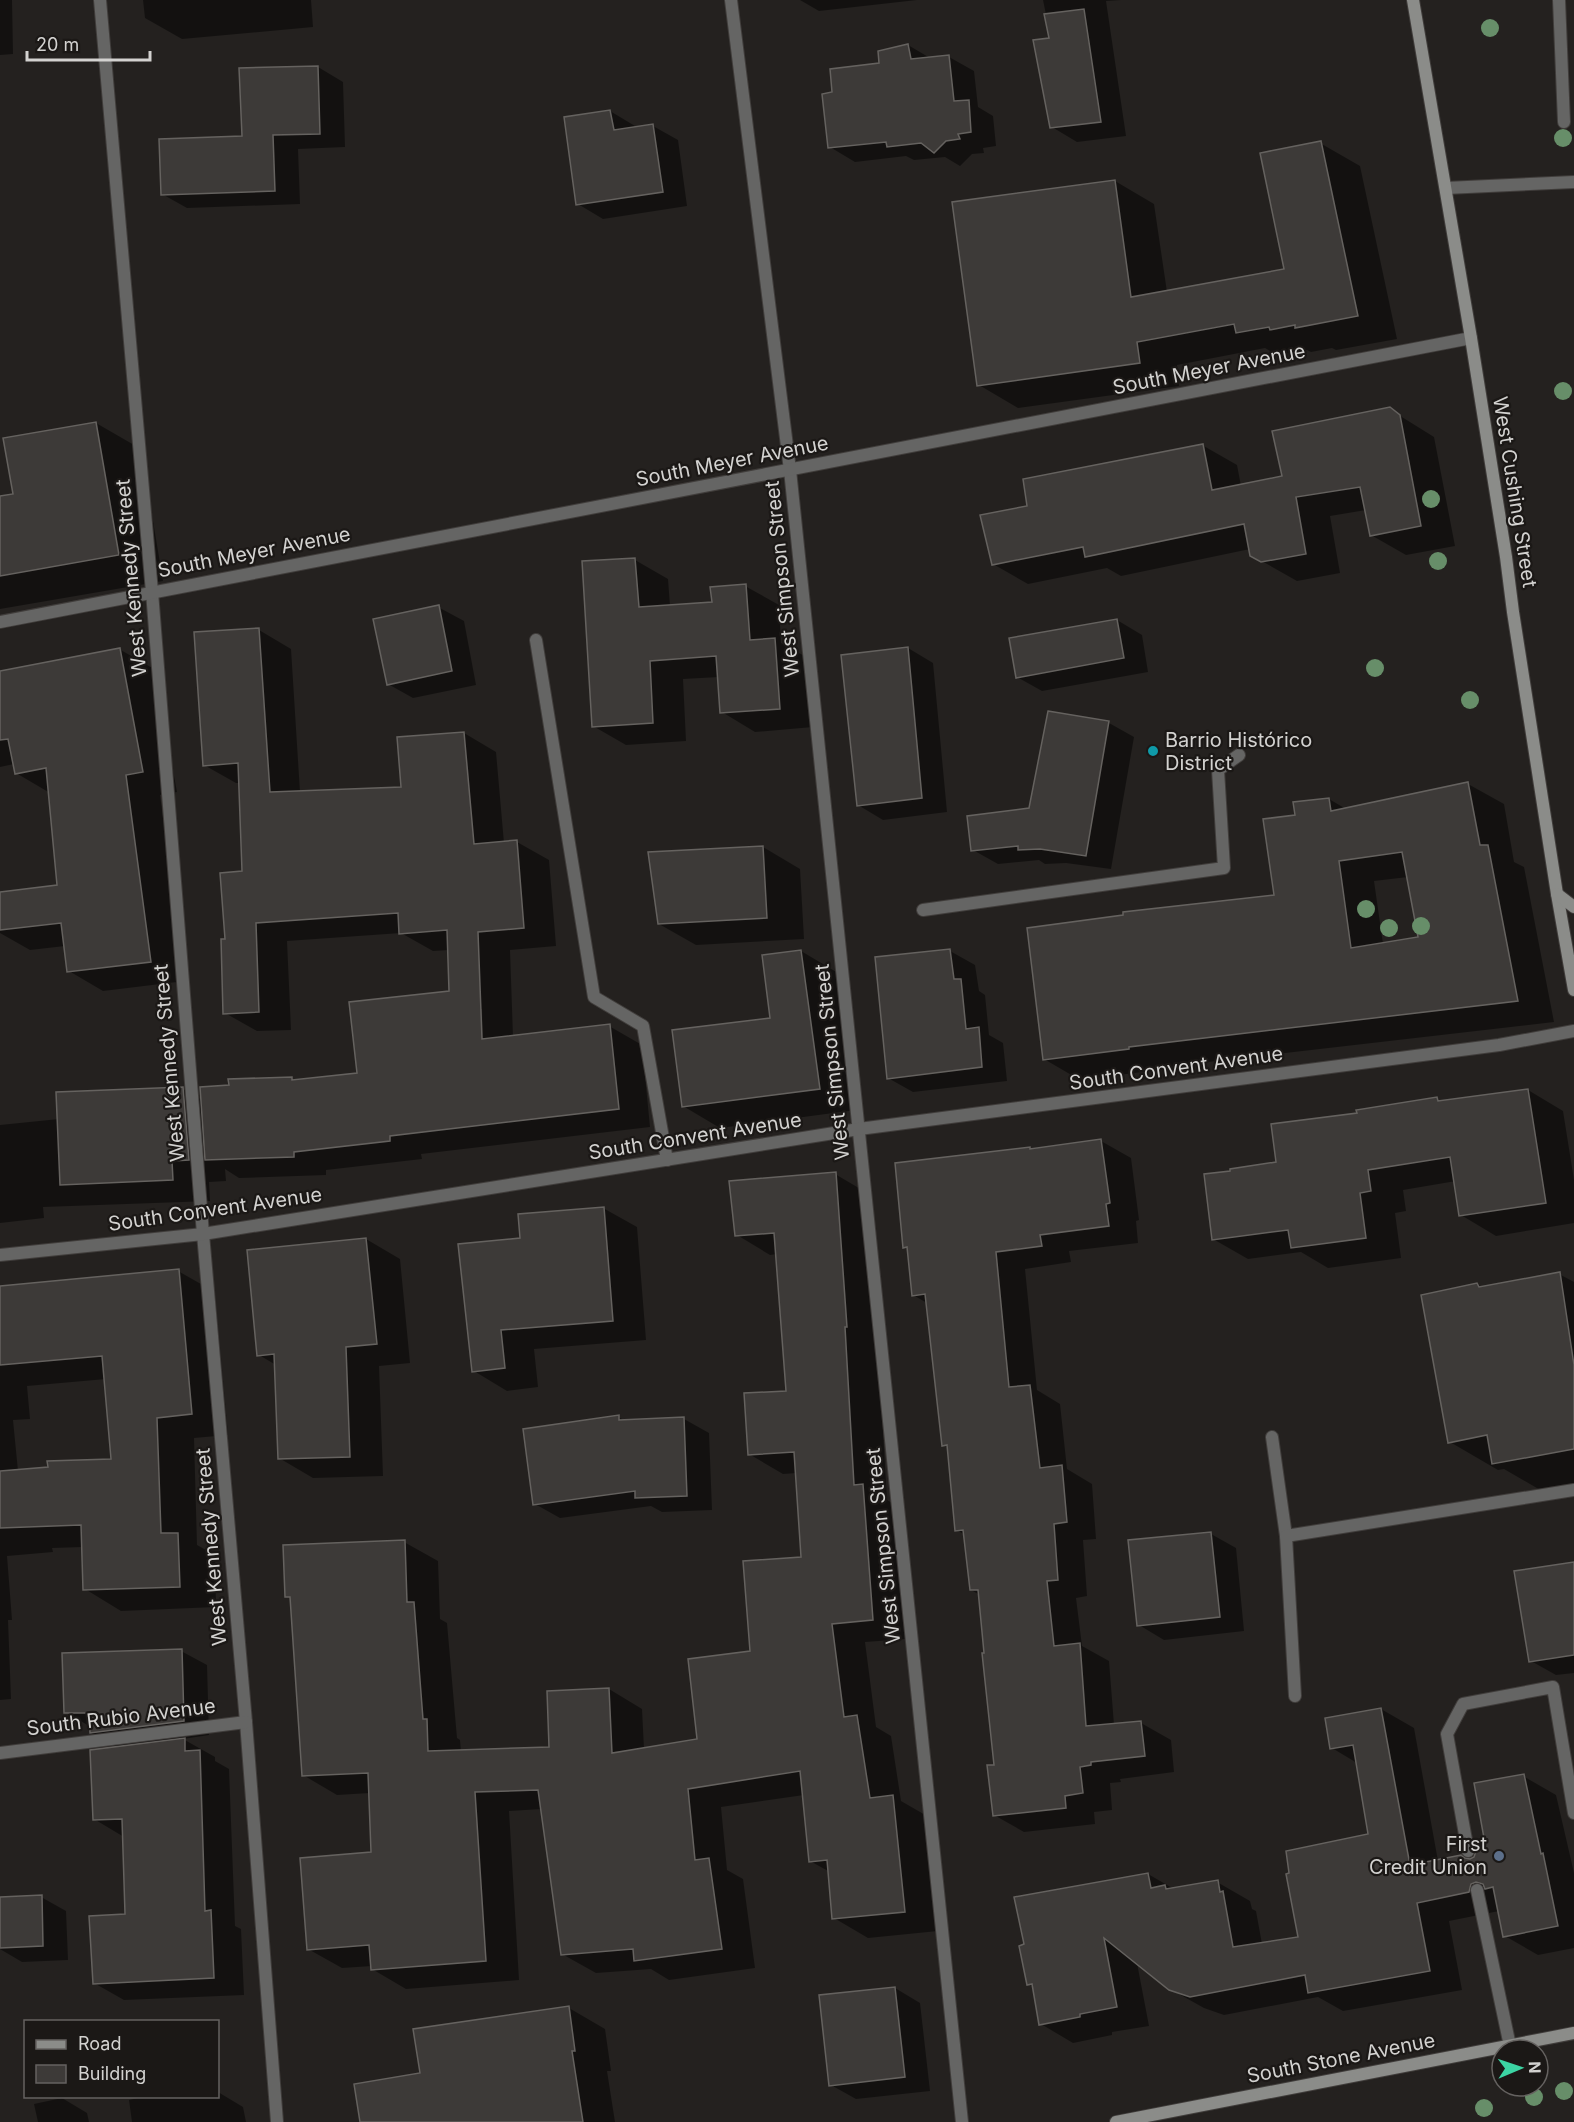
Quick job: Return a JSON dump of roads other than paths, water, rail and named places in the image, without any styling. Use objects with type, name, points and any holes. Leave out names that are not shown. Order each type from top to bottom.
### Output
[{"type":"street","name":"West Kennedy Street","points":[[100,0],[152,592],[277,2122]]},
{"type":"street","name":"West Simpson Street","points":[[731,0],[790,470],[962,2122]]},
{"type":"street","name":"West Cushing Street","points":[[1413,0],[1471,338],[1557,894],[1574,990]]},
{"type":"street","points":[[1559,0],[1564,122]]},
{"type":"street","points":[[1446,188],[1574,182]]},
{"type":"street","name":"South Meyer Avenue","points":[[0,622],[1471,338]]},
{"type":"street","points":[[536,640],[594,997],[643,1026],[667,1160]]},
{"type":"street","points":[[923,910],[1224,868],[1218,771],[1239,755]]},
{"type":"street","points":[[1557,894],[1574,907]]},
{"type":"street","name":"South Convent Avenue","points":[[0,1255],[203,1234],[859,1130],[1487,1046],[1574,1031]]},
{"type":"street","points":[[1272,1437],[1286,1536],[1295,1696]]},
{"type":"street","points":[[1286,1536],[1574,1490]]},
{"type":"street","points":[[1468,1851],[1448,1734],[1463,1704],[1553,1687],[1574,1813]]},
{"type":"street","name":"South Rubio Avenue","points":[[0,1753],[246,1722]]},
{"type":"street","points":[[1477,1890],[1508,2038]]},
{"type":"street","name":"South Stone Avenue","points":[[1549,2038],[1574,2033]]},
{"type":"street","name":"South Stone Avenue","points":[[1116,2122],[1490,2050]]},
{"type":"place","name":"Barrio Histórico District","points":[[1153,751]]},
{"type":"place","name":"First Credit Union","points":[[1499,1856]]}]
